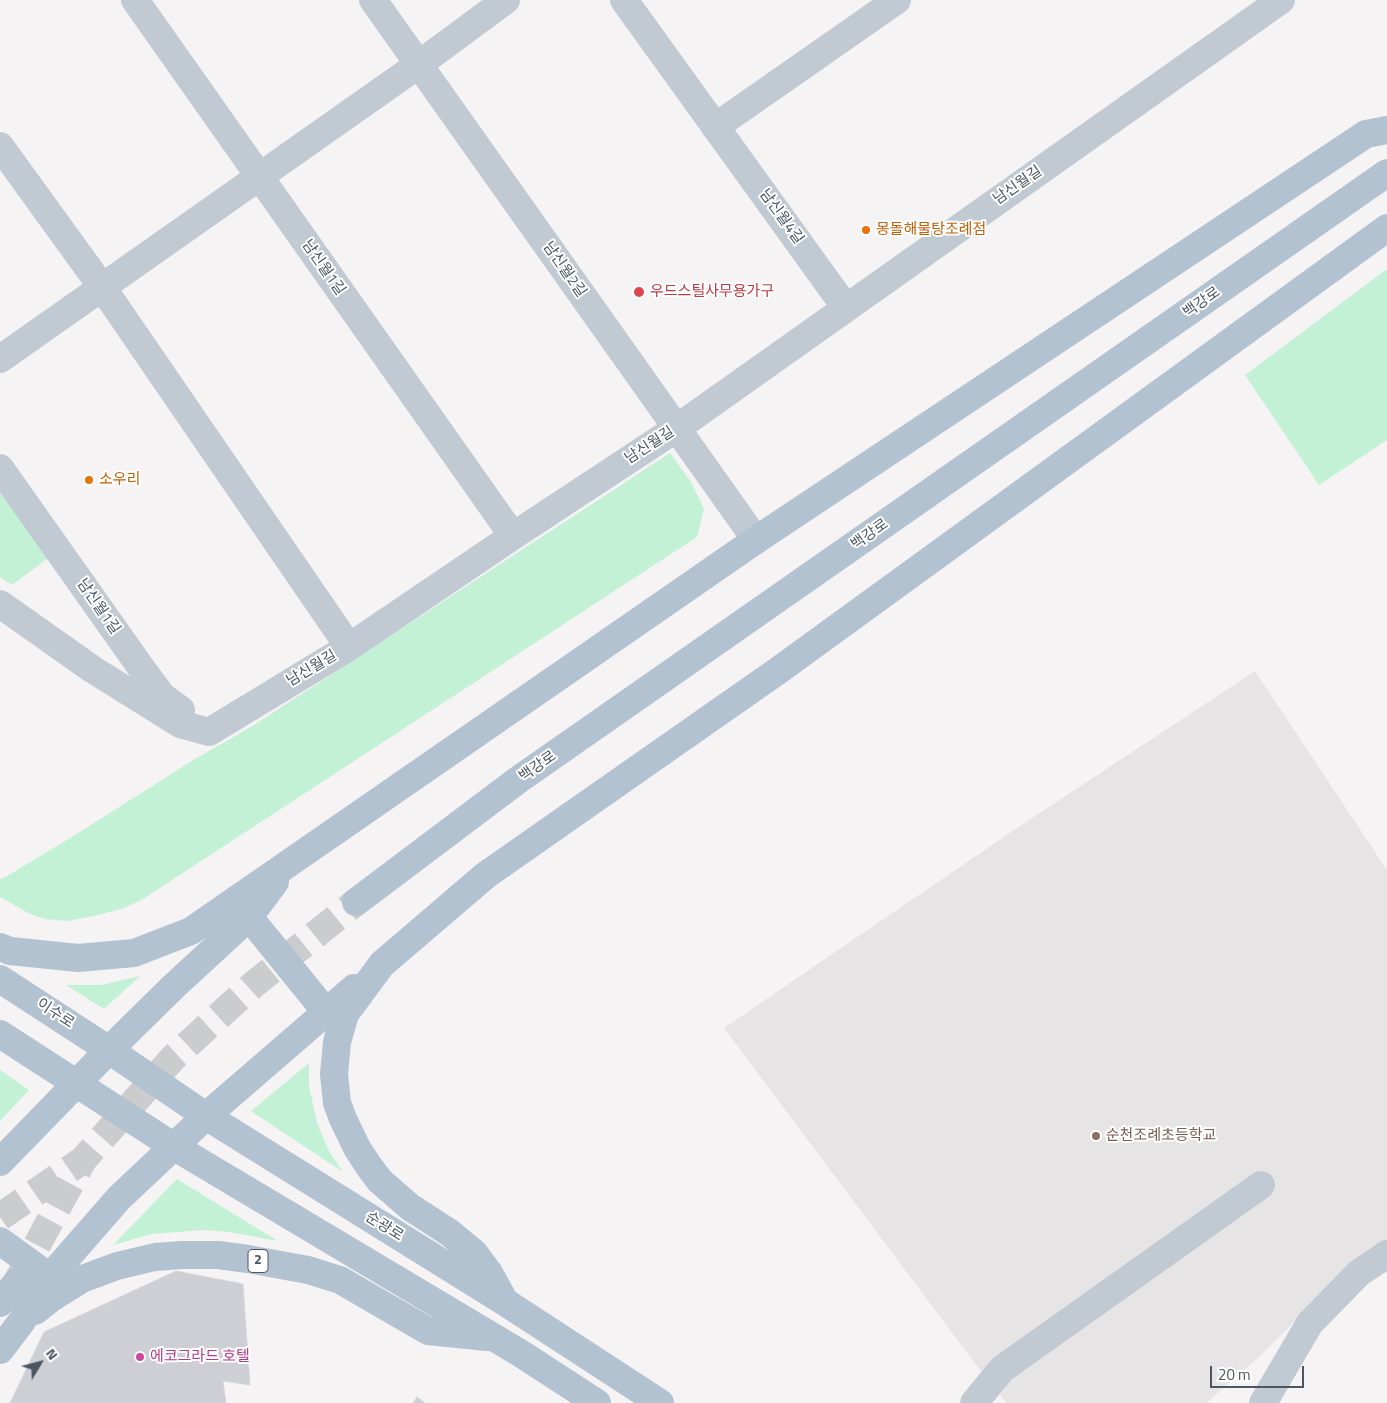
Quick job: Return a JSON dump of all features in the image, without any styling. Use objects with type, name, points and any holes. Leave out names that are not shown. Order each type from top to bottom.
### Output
[{"type":"main road","points":[[0,947],[10,951],[78,958],[134,952],[191,931],[756,540],[1366,134],[1387,130]]},
{"type":"main road","name":"백강로","points":[[356,902],[518,780],[1387,173]]},
{"type":"main road","points":[[173,1146],[486,875],[779,670],[1387,228]]},
{"type":"main road","points":[[0,1162],[173,987],[249,916],[292,862]]},
{"type":"main road","points":[[249,916],[326,1012]]},
{"type":"main road","points":[[382,964],[345,1014],[337,1042],[334,1074],[337,1103],[357,1148],[380,1181],[410,1207],[450,1233],[474,1252],[489,1273],[505,1302]]},
{"type":"main road","name":"이수로","points":[[0,979],[110,1050]]},
{"type":"main road","points":[[0,1034],[76,1084]]},
{"type":"main road","name":"순광로","points":[[110,1050],[206,1116],[505,1302],[660,1403]]},
{"type":"main road","name":"2","points":[[76,1084],[173,1146],[494,1338],[597,1403]]},
{"type":"main road","name":"2","points":[[0,1350],[22,1321],[50,1277],[118,1198],[173,1146]]},
{"type":"main road","points":[[340,1247],[362,1214]]},
{"type":"main road","points":[[0,1241],[50,1277]]},
{"type":"main road","name":"2","points":[[22,1321],[50,1299],[82,1279],[117,1266],[155,1257],[182,1255],[218,1256],[281,1264],[308,1270],[340,1280],[428,1331],[494,1338]]},
{"type":"main road","points":[[0,1303],[17,1282]]},
{"type":"street","name":"남신월1길","points":[[135,0],[513,536]]},
{"type":"street","name":"남신월2길","points":[[373,0],[756,540]]},
{"type":"street","points":[[0,359],[418,65],[506,0]]},
{"type":"street","name":"남신월4길","points":[[624,0],[846,308]]},
{"type":"street","points":[[716,127],[897,0]]},
{"type":"street","name":"남신월길","points":[[209,732],[349,647],[677,428],[1281,0]]},
{"type":"street","points":[[0,146],[102,287],[349,647]]},
{"type":"street","name":"남신월1길","points":[[0,468],[162,696],[209,732]]},
{"type":"street","points":[[0,604],[92,669],[180,724],[209,732]]},
{"type":"street","points":[[974,1403],[1002,1369],[1261,1185]]},
{"type":"street","points":[[1263,1403],[1310,1323],[1359,1273],[1387,1254]]},
{"type":"shaded area","name":"순천조례초등학교","points":[[1255,671],[1387,870],[1387,1244],[1332,1284],[1259,1357],[1206,1403],[1007,1403],[973,1361],[724,1028],[1014,830]]},
{"type":"green space","points":[[1387,269],[1387,440],[1319,485],[1245,375]]},
{"type":"green space","points":[[670,453],[691,482],[704,509],[697,537],[143,899],[124,908],[67,921],[45,919],[30,914],[0,897],[0,879],[75,835],[195,759],[251,727]]},
{"type":"green space","points":[[0,492],[48,558],[12,585],[0,577]]},
{"type":"green space","points":[[140,976],[104,1009],[66,985],[101,985]]},
{"type":"green space","points":[[309,1063],[309,1086],[317,1123],[329,1151],[343,1172],[251,1111]]},
{"type":"green space","points":[[0,1070],[29,1090],[0,1121]]},
{"type":"green space","points":[[177,1179],[278,1241],[229,1232],[203,1230],[152,1234],[113,1245]]},
{"type":"building","name":"에코그라드 호텔","points":[[176,1271],[243,1284],[250,1385],[223,1381],[226,1403],[10,1403],[44,1332]]},
{"type":"building","points":[[417,1397],[425,1403],[413,1403]]},
{"type":"tunnel","points":[[17,1282],[83,1160],[173,1058],[253,985],[356,902]]},
{"type":"tunnel","points":[[0,1217],[80,1162]]},
{"type":"place","name":"몽돌해물탕조례점","points":[[866,230]]},
{"type":"place","name":"우드스틸사무용가구","points":[[639,292]]},
{"type":"place","name":"소우리","points":[[89,480]]},
{"type":"place","name":"순천조례초등학교","points":[[1096,1136]]},
{"type":"place","name":"에코그라드 호텔","points":[[140,1357]]}]
